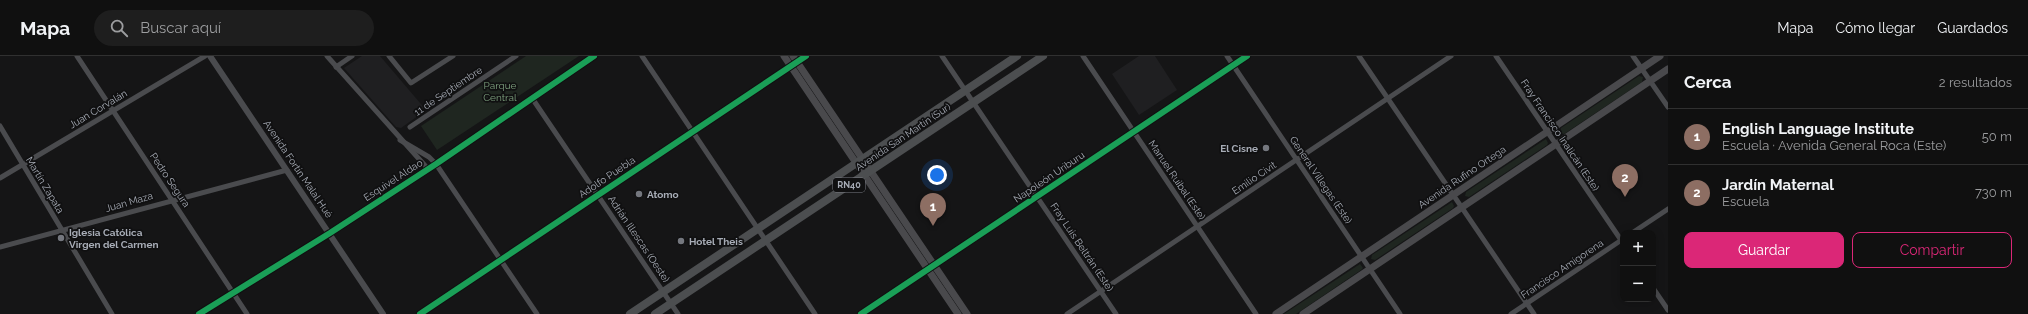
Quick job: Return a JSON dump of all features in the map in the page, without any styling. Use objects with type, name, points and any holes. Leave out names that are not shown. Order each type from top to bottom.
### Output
[{"type":"highway","name":"Avenida San Martín (Sur)","points":[[630,314],[1017,56]]},
{"type":"highway","name":"Avenida San Martín (Sur)","points":[[655,314],[1043,56]]},
{"type":"main road","points":[[784,56],[859,161]]},
{"type":"main road","name":"Avenida Rufino Ortega","points":[[1276,314],[1660,56]]},
{"type":"main road","points":[[795,59],[927,270],[958,314]]},
{"type":"main road","points":[[1303,314],[1668,69]]},
{"type":"main road","points":[[867,173],[934,265],[967,314]]},
{"type":"street","name":"Pedro Segura","points":[[77,56],[248,314]]},
{"type":"street","name":"Juan Corvalán","points":[[0,178],[205,56]]},
{"type":"street","name":"Avenida Fortín Malal Hué","points":[[210,56],[384,314]]},
{"type":"street","points":[[327,56],[400,140],[428,169]]},
{"type":"street","points":[[336,66],[352,56]]},
{"type":"street","points":[[389,56],[411,83],[454,56]]},
{"type":"street","name":"11 de Septiembre","points":[[410,127],[516,56]]},
{"type":"street","name":"Esquivel Aldao","points":[[199,314],[330,234],[436,164],[594,56]]},
{"type":"street","points":[[642,56],[815,314]]},
{"type":"street","name":"Adolfo Puebla","points":[[420,314],[791,66],[795,59],[806,56]]},
{"type":"street","name":"Fray Luis Beltrán (Este)","points":[[942,56],[1116,314]]},
{"type":"street","name":"Manuel Ruibal (Este)","points":[[1082,56],[1256,314]]},
{"type":"street","name":"General Villegas (Este)","points":[[1227,56],[1400,314]]},
{"type":"street","name":"Napoleón Uriburu","points":[[861,314],[1247,56]]},
{"type":"street","points":[[1359,56],[1534,314]]},
{"type":"street","name":"Emilio Civit","points":[[1067,314],[1451,56]]},
{"type":"street","name":"Fray Francisco Inalicán (Este)","points":[[1496,56],[1620,238]]},
{"type":"street","points":[[1633,56],[1668,107]]},
{"type":"street","name":"Adrián Illescas (Oeste)","points":[[532,98],[678,314]]},
{"type":"street","name":"Martín Zapata","points":[[0,126],[112,314]]},
{"type":"street","points":[[400,140],[429,157],[436,164],[537,314]]},
{"type":"street","name":"Juan Maza","points":[[0,247],[287,170]]},
{"type":"street","points":[[1636,230],[1668,209]]},
{"type":"street","name":"Francisco Amigorena","points":[[1511,314],[1620,242]]},
{"type":"street","points":[[1656,292],[1668,310]]},
{"type":"shaded area","points":[[362,56],[380,56],[426,110],[401,128],[396,127],[344,68]]},
{"type":"shaded area","points":[[1139,56],[1155,56],[1177,90],[1139,115],[1112,74]]},
{"type":"green space","name":"Parque Central","points":[[526,56],[579,56],[437,150],[421,126]]},
{"type":"green space","points":[[1639,76],[1643,77],[1642,82],[1564,134],[1560,133],[1561,128]]},
{"type":"green space","points":[[1546,139],[1548,143],[1547,145],[1469,197],[1465,196],[1466,192]]},
{"type":"green space","points":[[1452,202],[1454,206],[1453,208],[1375,260],[1371,259],[1372,255]]},
{"type":"green space","points":[[1360,264],[1363,268],[1361,270],[1296,314],[1284,314]]},
{"type":"cycle path","points":[[199,314],[330,233],[436,164],[594,56]]},
{"type":"cycle path","points":[[420,314],[806,56]]},
{"type":"cycle path","points":[[861,314],[1247,56]]},
{"type":"place","name":"El Cisne","points":[[1266,148]]},
{"type":"place","name":"Atomo","points":[[639,194]]},
{"type":"place","name":"Jardín Maternal","points":[[1625,197]]},
{"type":"place","name":"English Language Institute","points":[[933,226]]},
{"type":"place","name":"Iglesia Católica Virgen del Carmen","points":[[61,238]]},
{"type":"place","name":"Hotel Theis","points":[[681,241]]}]
